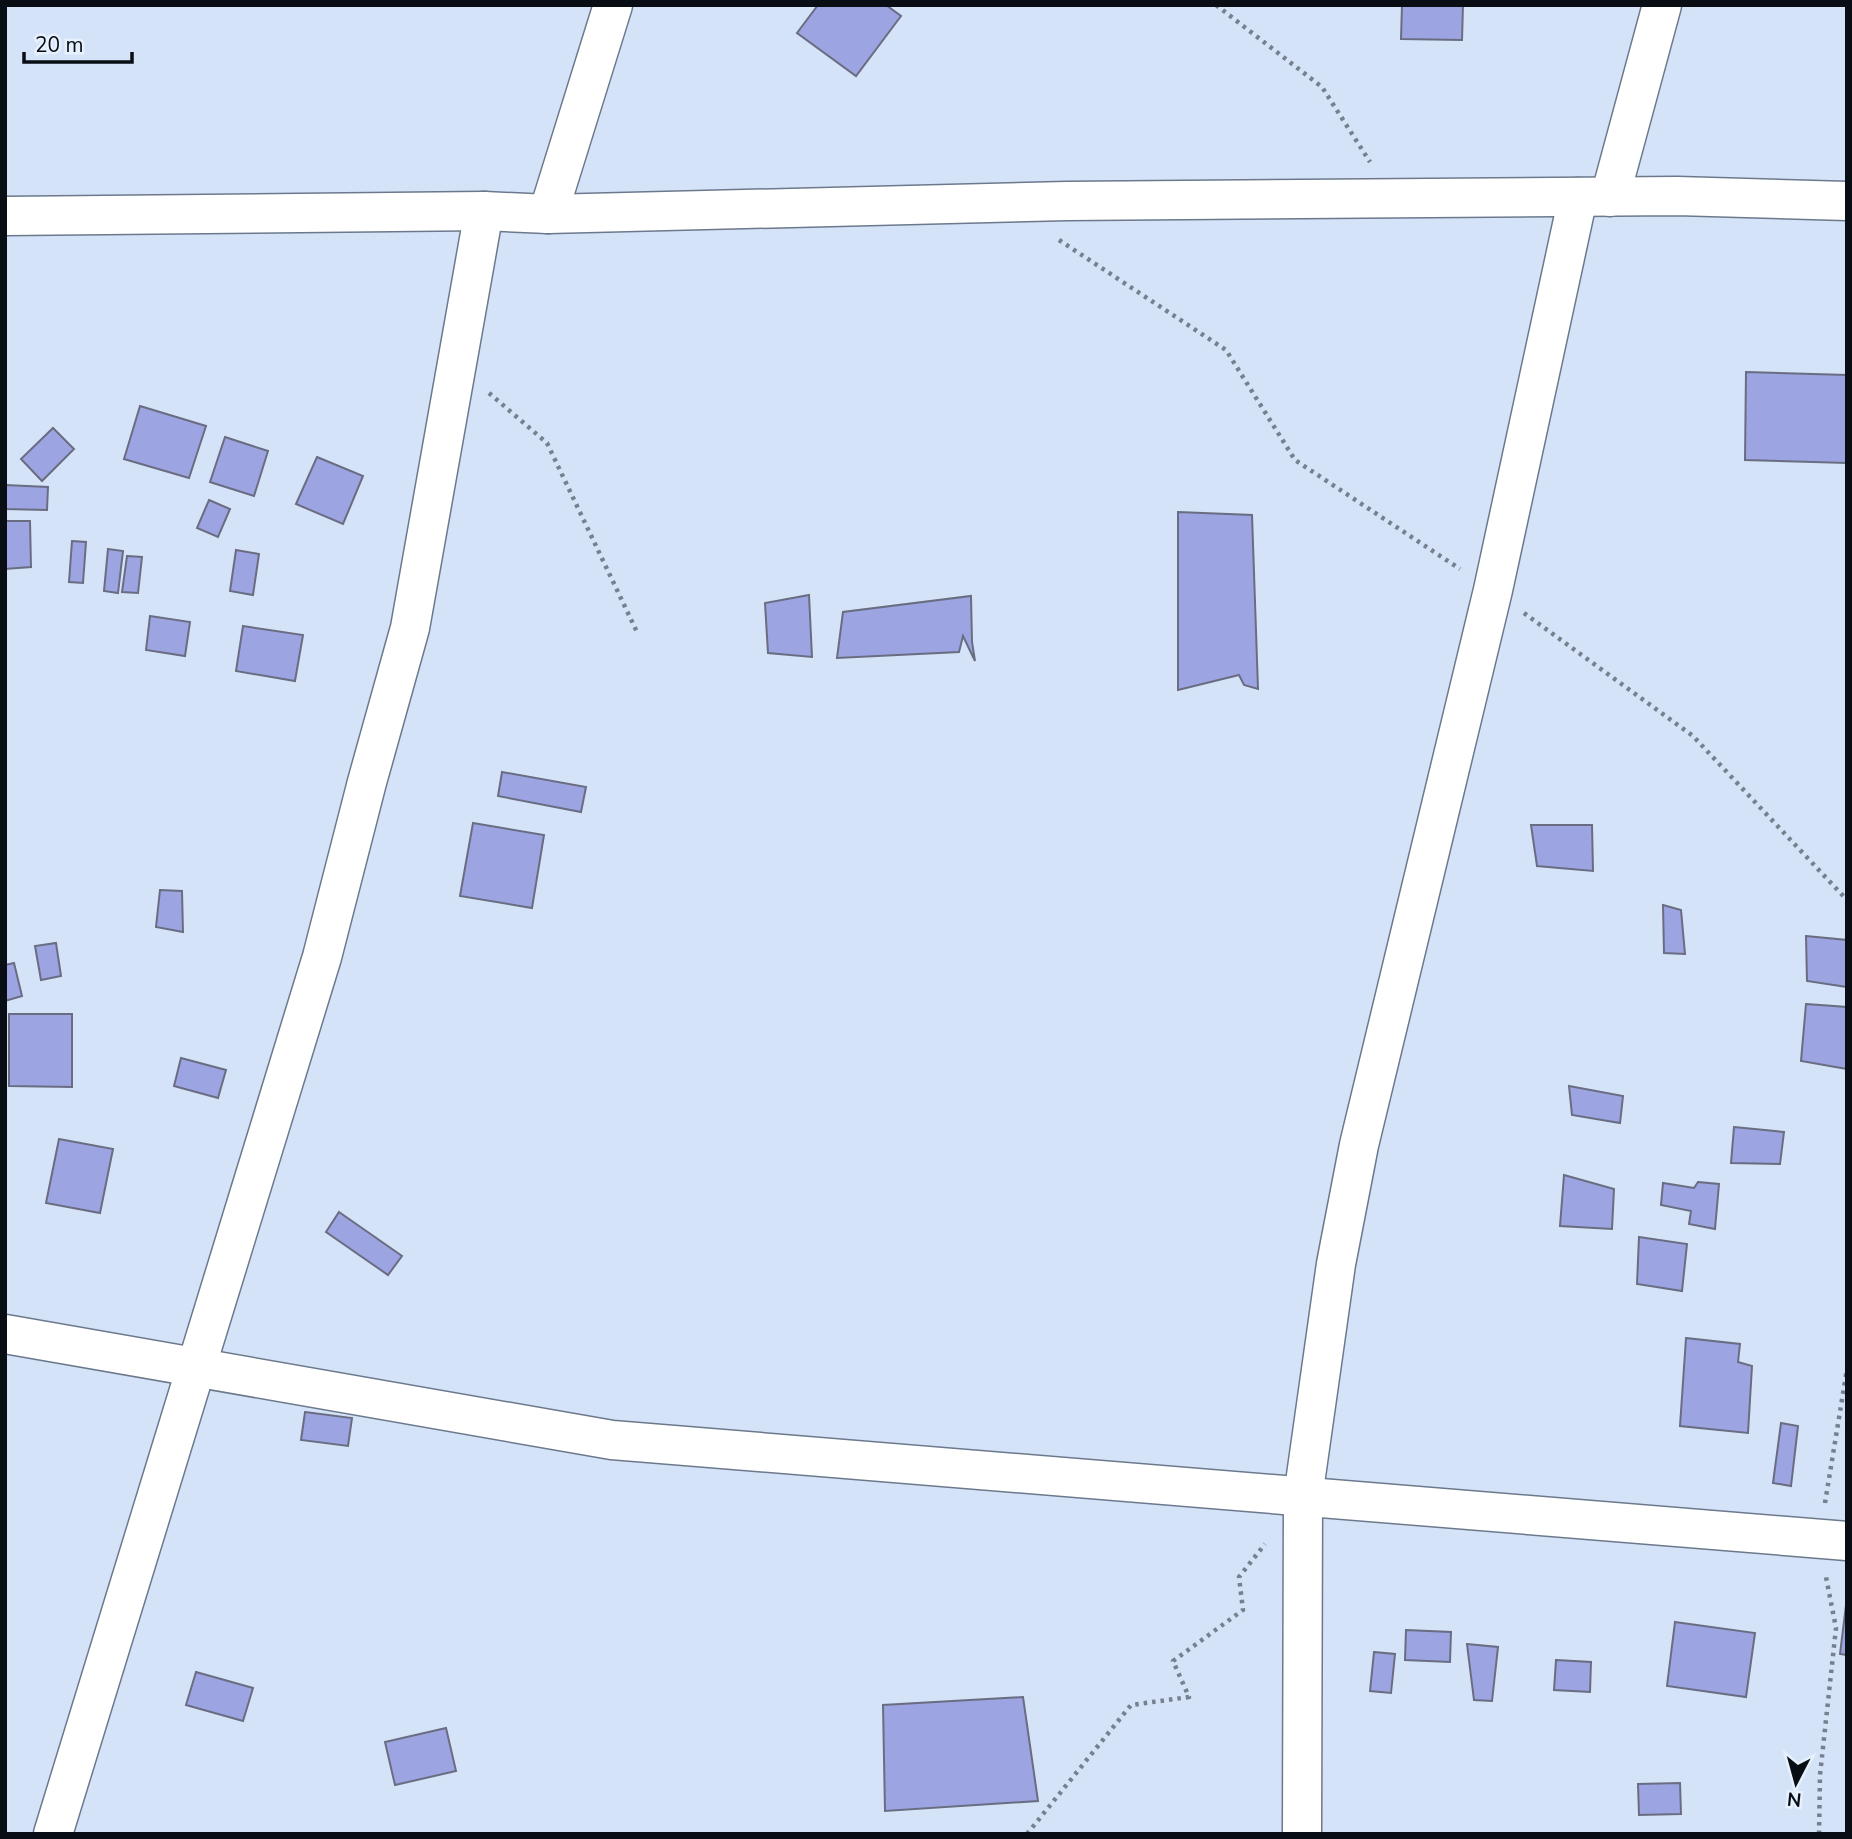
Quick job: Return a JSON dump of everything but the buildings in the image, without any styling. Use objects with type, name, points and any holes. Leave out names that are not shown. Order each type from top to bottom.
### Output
[{"type":"street","points":[[548,214],[613,5]]},
{"type":"street","points":[[1302,1834],[1303,1497],[1336,1264],[1359,1145],[1493,590],[1594,197],[1662,5]]},
{"type":"street","points":[[5,216],[484,211],[548,214],[1067,201],[1678,197],[1847,201]]},
{"type":"street","points":[[53,1834],[322,957],[410,628],[484,211]]},
{"type":"street","points":[[5,1334],[612,1440],[1833,1540]]},
{"type":"path","points":[[1216,5],[1322,87],[1394,199]]},
{"type":"path","points":[[1057,239],[1226,350],[1295,460],[1493,590],[1693,736],[1847,900]]},
{"type":"path","points":[[479,384],[547,443],[637,632]]},
{"type":"path","points":[[1819,1834],[1820,1775],[1836,1628],[1833,1540],[1847,1369]]},
{"type":"path","points":[[1027,1834],[1131,1705],[1189,1697],[1173,1661],[1242,1610],[1239,1577],[1303,1497]]}]
